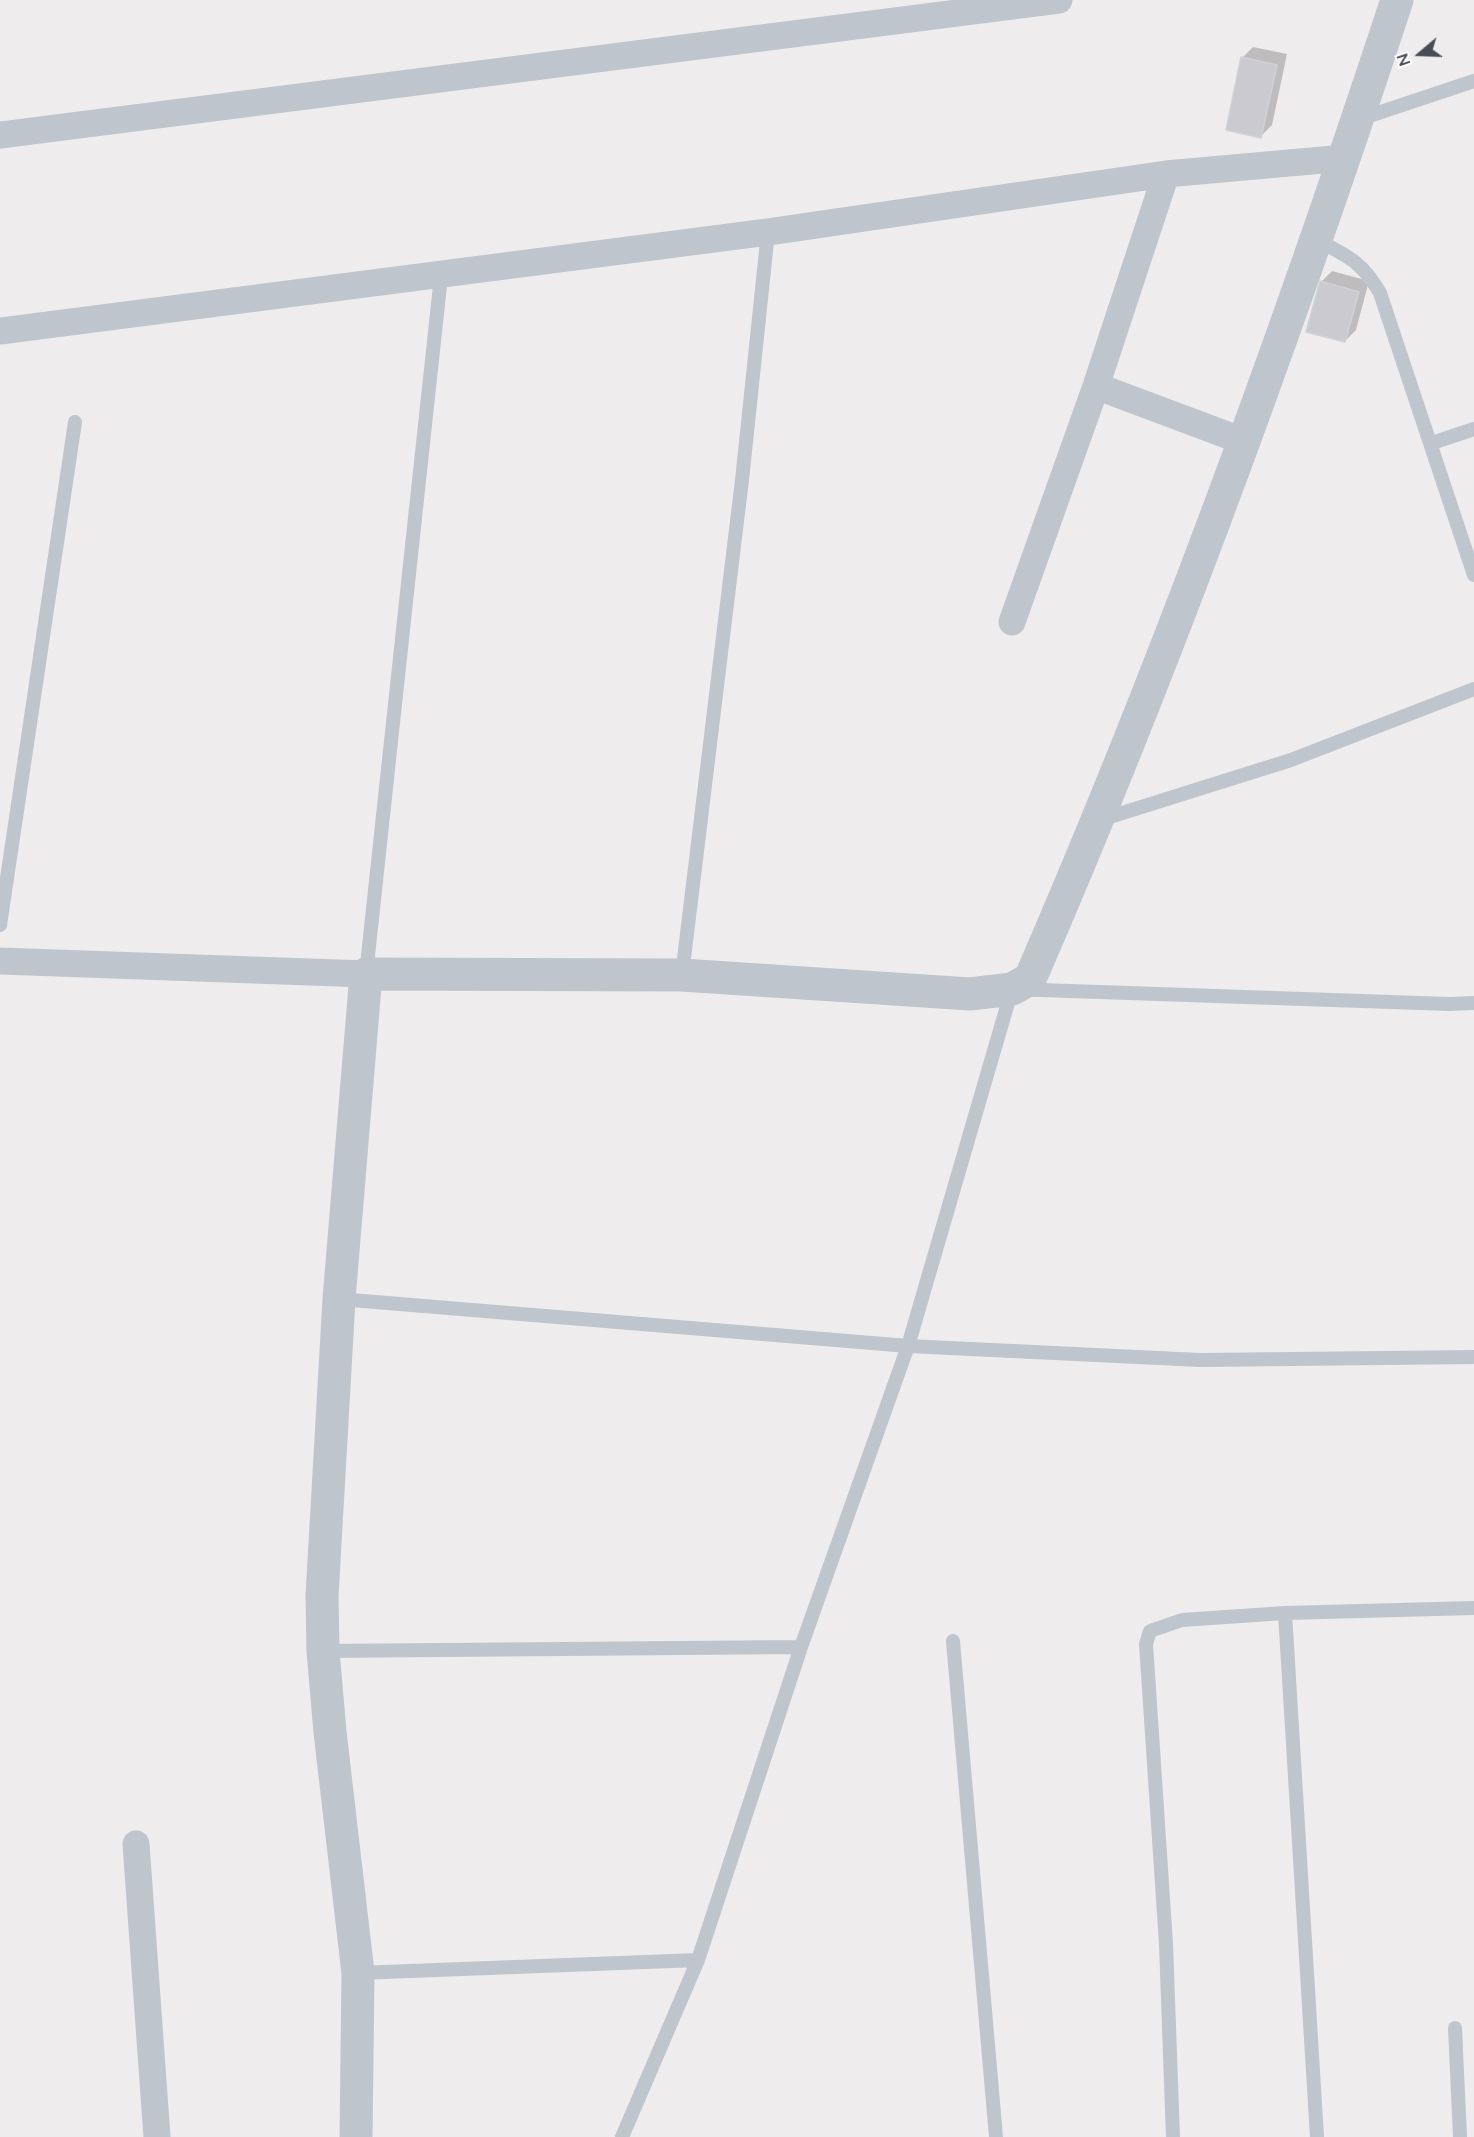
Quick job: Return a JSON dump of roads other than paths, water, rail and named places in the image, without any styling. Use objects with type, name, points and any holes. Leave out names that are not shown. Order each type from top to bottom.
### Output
[{"type":"street","points":[[0,135],[1059,0]]},
{"type":"street","points":[[0,961],[366,974],[682,975],[970,994],[1012,989],[1030,979],[1100,820],[1167,650],[1346,158],[1396,0]]},
{"type":"street","points":[[0,331],[441,276],[768,232],[1166,174],[1346,158]]},
{"type":"street","points":[[1012,622],[1096,386],[1166,174]]},
{"type":"street","points":[[1096,386],[1243,441]]},
{"type":"street","points":[[356,2137],[358,1974],[323,1651],[324,1532],[339,1299],[366,974]]},
{"type":"street","points":[[136,1844],[157,2137]]},
{"type":"lane","points":[[1358,120],[1474,81]]},
{"type":"lane","points":[[682,975],[742,480],[768,232]]},
{"type":"lane","points":[[1317,240],[1355,259],[1369,273],[1380,293],[1432,443],[1474,575]]},
{"type":"lane","points":[[366,974],[441,276]]},
{"type":"lane","points":[[0,925],[75,422]]},
{"type":"lane","points":[[1432,443],[1474,429]]},
{"type":"lane","points":[[1100,820],[1291,760],[1474,689]]},
{"type":"lane","points":[[622,2137],[698,1959],[801,1647],[908,1346],[1012,989],[1474,1003]]},
{"type":"lane","points":[[339,1299],[908,1346],[1200,1360],[1474,1358]]},
{"type":"lane","points":[[1173,2137],[1166,1944],[1146,1644],[1150,1631],[1182,1620],[1285,1612],[1474,1608]]},
{"type":"lane","points":[[1285,1612],[1317,2137]]},
{"type":"lane","points":[[953,1641],[996,2137]]},
{"type":"lane","points":[[323,1651],[801,1647]]},
{"type":"lane","points":[[358,1974],[698,1959]]},
{"type":"lane","points":[[1455,2028],[1460,2137]]}]
